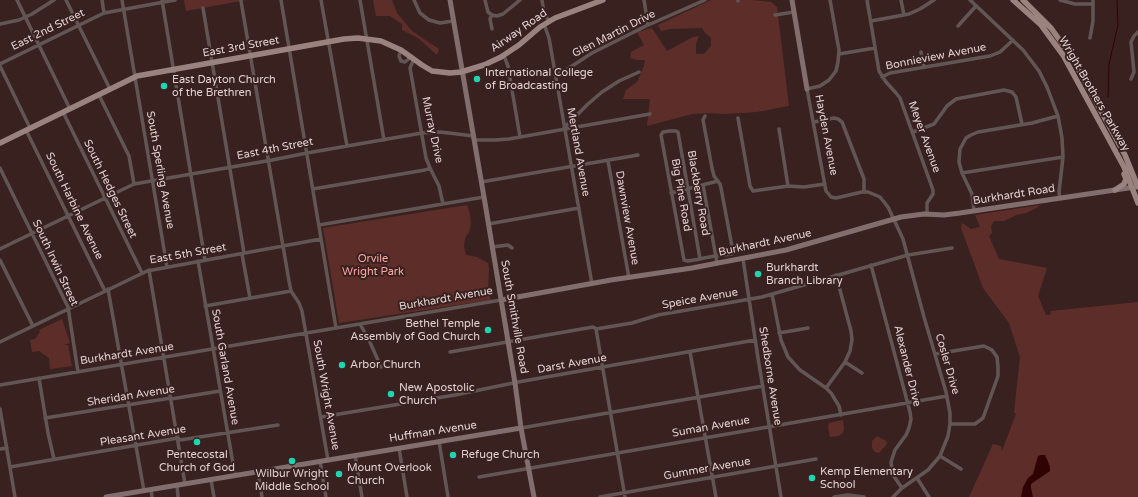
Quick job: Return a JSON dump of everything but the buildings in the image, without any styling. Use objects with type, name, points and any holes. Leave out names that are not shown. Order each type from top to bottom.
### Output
[{"type":"main road","name":"Airway Road","points":[[490,62],[504,56],[547,23],[564,14],[603,0]]},
{"type":"main road","name":"Wright Brothers Parkway","points":[[1013,0],[1041,26],[1060,51],[1119,158],[1137,186]]},
{"type":"main road","name":"Wright Brothers Parkway","points":[[1023,0],[1051,28],[1071,56],[1125,155],[1137,186]]},
{"type":"main road","name":"East 3rd Street","points":[[0,143],[135,77],[352,38],[366,39],[388,44],[401,50],[432,71],[450,74],[461,72],[490,62]]},
{"type":"main road","points":[[1115,190],[1124,184],[1126,179],[1119,158]]},
{"type":"main road","points":[[1137,186],[1138,203]]},
{"type":"street","points":[[17,0],[70,109]]},
{"type":"street","points":[[0,24],[25,17],[39,11],[54,0]]},
{"type":"street","points":[[66,0],[110,89]]},
{"type":"street","points":[[102,0],[104,13]]},
{"type":"street","name":"South Sperling Avenue","points":[[122,0],[167,267]]},
{"type":"street","name":"East 2nd Street","points":[[0,65],[104,13],[162,1],[175,0]]},
{"type":"street","points":[[281,0],[336,328]]},
{"type":"street","points":[[321,0],[346,146]]},
{"type":"street","points":[[360,0],[384,140]]},
{"type":"street","points":[[414,0],[420,13],[429,20],[440,23],[453,21]]},
{"type":"street","name":"South Smithville Road","points":[[450,0],[461,72],[474,138],[515,383],[521,428],[534,497]]},
{"type":"street","points":[[486,0],[488,12],[495,16],[500,15],[520,0]]},
{"type":"street","name":"Mertland Avenue","points":[[542,0],[592,284]]},
{"type":"street","points":[[644,0],[648,25]]},
{"type":"street","name":"Glen Martin Drive","points":[[555,75],[566,70],[598,50],[648,25],[705,0]]},
{"type":"street","name":"Hayden Avenue","points":[[792,0],[827,193],[833,198],[839,198],[864,192]]},
{"type":"street","points":[[807,89],[820,86],[832,77],[837,67],[839,54],[830,0]]},
{"type":"street","name":"Meyer Avenue","points":[[867,0],[875,48],[882,77],[898,95],[913,132],[933,190],[933,194],[928,203],[927,214]]},
{"type":"street","points":[[901,0],[904,15]]},
{"type":"street","points":[[871,20],[904,15],[920,9],[934,0]]},
{"type":"street","points":[[970,0],[1029,56],[1039,71],[1051,96],[1058,116],[1062,138],[1063,157],[1059,192],[1060,198]]},
{"type":"street","points":[[1060,0],[1075,4],[1093,2],[1093,26],[1090,38]]},
{"type":"street","points":[[162,1],[205,260]]},
{"type":"street","name":"South Wright Avenue","points":[[241,1],[282,245],[291,291],[300,306],[306,333],[328,460]]},
{"type":"street","points":[[958,26],[976,6]]},
{"type":"street","points":[[203,8],[250,298]]},
{"type":"street","points":[[775,15],[794,12]]},
{"type":"street","points":[[492,15],[490,18],[492,29]]},
{"type":"street","points":[[1131,79],[1134,72],[1131,42],[1138,32]]},
{"type":"street","name":"Bonnieview Avenue","points":[[882,77],[890,73],[990,56],[1000,52],[1013,40]]},
{"type":"street","points":[[839,54],[875,48]]},
{"type":"street","points":[[401,50],[399,56],[401,61],[405,62],[412,58]]},
{"type":"street","points":[[921,52],[924,67]]},
{"type":"street","points":[[504,56],[508,66],[520,137]]},
{"type":"street","name":"Murray Drive","points":[[412,58],[410,68],[426,158],[439,186],[442,204]]},
{"type":"street","name":"South Harbine Avenue","points":[[0,65],[68,216],[106,290],[129,405],[144,491]]},
{"type":"street","points":[[564,128],[602,92],[619,81],[639,72]]},
{"type":"street","points":[[913,132],[934,124],[947,106],[956,99],[1004,90],[1012,92],[1016,97],[1022,124]]},
{"type":"street","points":[[99,95],[129,156],[134,184]]},
{"type":"street","name":"South Hedges Street","points":[[63,112],[142,273]]},
{"type":"street","name":"East 4th Street","points":[[0,249],[134,184],[422,133],[440,132],[495,140],[520,137],[564,128],[569,129],[650,114]]},
{"type":"street","points":[[700,259],[732,254],[733,252],[721,188],[713,174],[703,120],[704,116]]},
{"type":"street","points":[[974,211],[972,194],[962,173],[959,162],[959,153],[963,142],[968,136],[978,132],[1058,116]]},
{"type":"street","points":[[738,118],[750,186],[753,191],[788,186],[804,187],[825,184]]},
{"type":"street","points":[[814,122],[835,118],[842,122],[864,179],[864,192],[875,194],[882,200],[893,219]]},
{"type":"street","points":[[779,129],[788,186]]},
{"type":"street","name":"Big Pine Road","points":[[676,131],[662,133],[671,192],[684,260],[700,259]]},
{"type":"street","name":"Blackberry Road","points":[[676,131],[678,132],[700,259]]},
{"type":"street","points":[[481,182],[638,155]]},
{"type":"street","points":[[962,173],[1063,157]]},
{"type":"street","name":"Dawnview Avenue","points":[[608,161],[629,278]]},
{"type":"street","name":"South Irwin Street","points":[[0,168],[68,309],[78,372]]},
{"type":"street","points":[[313,189],[430,168]]},
{"type":"street","points":[[671,192],[718,181]]},
{"type":"street","points":[[703,185],[717,256],[717,263]]},
{"type":"street","name":"Burkhardt Road","points":[[893,219],[927,214],[952,214],[1137,186]]},
{"type":"street","points":[[319,225],[484,197]]},
{"type":"street","points":[[488,224],[579,208]]},
{"type":"street","name":"Burkhardt Avenue","points":[[0,385],[743,259],[798,248],[893,219]]},
{"type":"street","name":"Cosler Drive","points":[[893,219],[900,231],[908,255],[947,396],[950,424],[946,442],[940,456],[928,470],[902,488],[893,497]]},
{"type":"street","name":"East 5th Street","points":[[0,342],[149,270],[322,239]]},
{"type":"street","points":[[492,247],[508,245],[512,248]]},
{"type":"street","name":"Speice Avenue","points":[[450,352],[593,327],[596,329],[632,323],[658,315],[749,299],[772,294],[908,255],[952,248]]},
{"type":"street","name":"Shedborne Avenue","points":[[743,259],[762,386],[781,497]]},
{"type":"street","points":[[0,260],[33,326]]},
{"type":"street","name":"South Garland Avenue","points":[[198,261],[235,475]]},
{"type":"street","name":"Alexander Drive","points":[[872,265],[911,419],[906,435],[895,450],[891,462],[893,475],[902,488]]},
{"type":"street","points":[[149,270],[185,484]]},
{"type":"street","points":[[826,388],[845,362],[851,346],[851,335],[836,275]]},
{"type":"street","points":[[206,306],[291,291]]},
{"type":"street","points":[[772,294],[779,333],[785,352],[792,363],[826,388],[837,401],[841,415]]},
{"type":"street","points":[[360,324],[369,340],[381,368]]},
{"type":"street","points":[[779,333],[808,328]]},
{"type":"street","points":[[596,329],[625,495]]},
{"type":"street","name":"Darst Avenue","points":[[321,417],[455,395],[755,340]]},
{"type":"street","points":[[935,354],[984,346],[990,348],[994,352],[998,363],[998,376],[983,418],[975,424],[950,424]]},
{"type":"street","points":[[690,352],[716,497]]},
{"type":"street","points":[[845,362],[862,373]]},
{"type":"street","points":[[39,378],[45,418],[54,459]]},
{"type":"street","name":"Huffman Avenue","points":[[110,497],[129,495],[235,475],[521,428],[762,386]]},
{"type":"street","name":"Sheridan Avenue","points":[[45,418],[220,391]]},
{"type":"street","name":"Suman Avenue","points":[[478,477],[947,396]]},
{"type":"street","points":[[0,409],[15,497]]},
{"type":"street","name":"Pleasant Avenue","points":[[10,467],[178,438],[180,440],[278,425]]},
{"type":"street","points":[[439,441],[448,497]]},
{"type":"street","points":[[0,449],[7,448]]},
{"type":"street","points":[[399,448],[407,497]]},
{"type":"street","name":"South Wright Avenue","points":[[355,455],[362,497]]},
{"type":"street","points":[[940,456],[961,469]]},
{"type":"street","name":"Gummer Avenue","points":[[600,497],[625,495],[816,459]]},
{"type":"street","points":[[320,461],[326,497]]},
{"type":"street","points":[[258,472],[262,497]]},
{"type":"street","points":[[917,478],[929,497]]},
{"type":"street","points":[[211,480],[214,497]]},
{"type":"street","points":[[177,485],[178,497]]},
{"type":"street","points":[[151,490],[152,497]]},
{"type":"street","points":[[834,497],[848,495],[864,497]]},
{"type":"green space","points":[[184,0],[246,0],[186,11]]},
{"type":"green space","points":[[373,0],[392,0],[397,13],[412,31],[439,49],[437,55],[418,38],[402,30],[402,24],[390,16],[376,16]]},
{"type":"green space","points":[[711,0],[751,0],[771,2],[777,7],[789,106],[757,112],[692,114],[647,126],[650,99],[623,99],[626,90],[637,82],[644,66],[645,60],[630,58],[631,52],[644,45],[637,32],[652,28],[667,51],[693,37],[699,36],[696,44],[696,54],[704,54],[711,46],[711,38],[702,28],[670,29],[661,31],[658,25]]},
{"type":"green space","name":"Orvile Wright Park","points":[[467,205],[471,224],[469,232],[465,238],[464,246],[466,255],[477,257],[488,263],[488,291],[491,300],[339,323],[323,228]]},
{"type":"green space","points":[[1040,205],[1026,213],[1016,215],[1004,221],[994,221],[991,226],[992,233],[989,236],[999,259],[1047,268],[1038,296],[1046,315],[1050,315],[1051,311],[1138,302],[1138,497],[969,497],[993,444],[1001,446],[1002,451],[1016,414],[1014,412],[1020,357],[1009,323],[983,288],[961,228],[962,223],[971,229],[980,227],[975,215]]},
{"type":"green space","points":[[62,319],[70,343],[64,345],[68,345],[72,366],[50,369],[49,358],[39,351],[32,352],[30,340],[35,339],[40,332],[39,330]]},
{"type":"green space","points":[[843,420],[843,433],[838,436],[830,437],[828,427],[829,423]]},
{"type":"green space","points":[[877,436],[886,441],[887,444],[879,453],[875,452],[872,448],[872,441]]},
{"type":"shaded area","points":[[1045,455],[1050,471],[1031,484],[1033,497],[1021,497],[1023,487],[1028,478],[1033,474],[1038,456]]},
{"type":"waterway","points":[[1108,97],[1109,64],[1118,25],[1117,0]]},
{"type":"place","name":"International College of Broadcasting","points":[[477,79]]},
{"type":"place","name":"East Dayton Church of the Brethren","points":[[164,86]]},
{"type":"place","name":"Burkhardt Branch Library","points":[[758,274]]},
{"type":"place","name":"Bethel Temple Assembly of God Church","points":[[488,330]]},
{"type":"place","name":"Arbor Church","points":[[342,365]]},
{"type":"place","name":"New Apostolic Church","points":[[391,394]]},
{"type":"place","name":"Pentecostal Church of God","points":[[197,442]]},
{"type":"place","name":"Refuge Church","points":[[453,455]]},
{"type":"place","name":"Wilbur Wright Middle School","points":[[292,461]]},
{"type":"place","name":"Mount Overlook Church","points":[[339,474]]},
{"type":"place","name":"Kemp Elementary School","points":[[812,478]]}]
